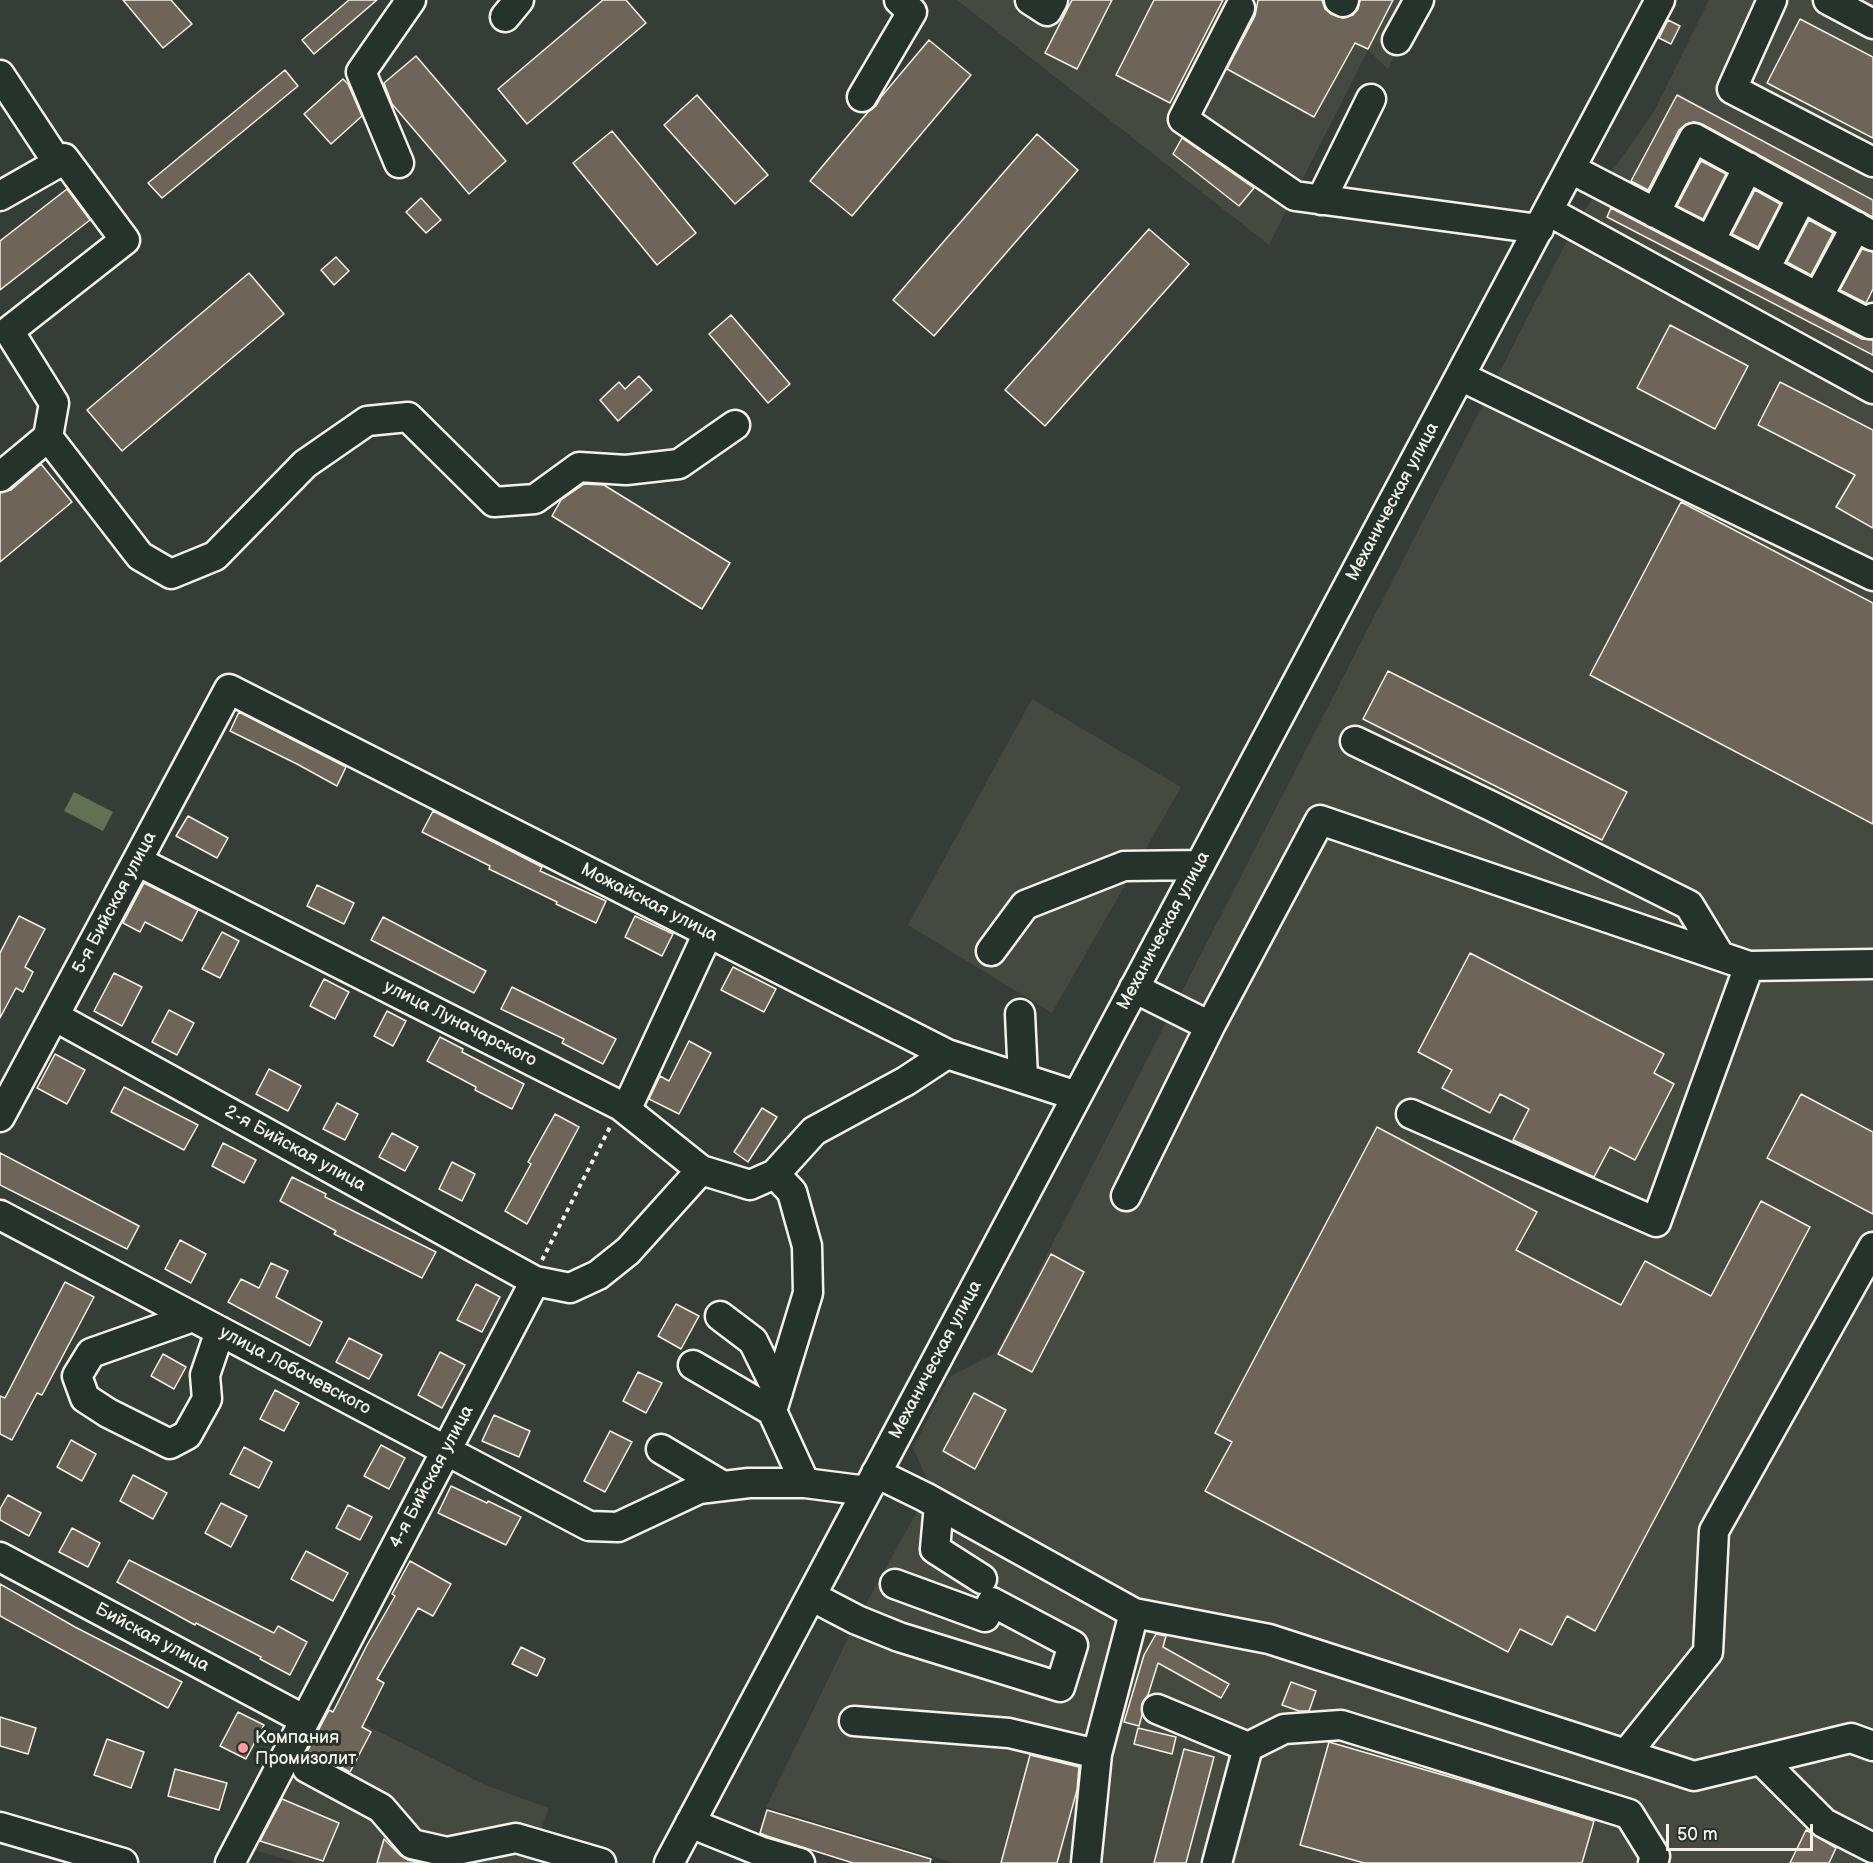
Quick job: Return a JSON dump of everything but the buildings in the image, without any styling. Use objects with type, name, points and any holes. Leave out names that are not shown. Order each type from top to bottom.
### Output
[{"type":"street","points":[[399,163],[361,72],[411,0]]},
{"type":"street","points":[[862,97],[912,12],[899,0]]},
{"type":"street","points":[[1030,0],[1047,11],[1053,0]]},
{"type":"street","points":[[1339,0],[1343,2],[1344,0]]},
{"type":"street","points":[[1397,40],[1419,0]]},
{"type":"street","name":"Механическая улица","points":[[669,1863],[1660,0]]},
{"type":"street","points":[[1772,0],[1732,89],[1873,162]]},
{"type":"street","points":[[1828,0],[1873,24]]},
{"type":"street","points":[[1240,8],[1183,118],[1295,196],[1543,220],[1873,389]]},
{"type":"street","points":[[0,75],[58,163]]},
{"type":"street","points":[[1321,200],[1371,99]]},
{"type":"street","points":[[1655,213],[1694,138],[1864,231],[1818,297]]},
{"type":"street","points":[[0,196],[64,158],[125,240],[9,331],[54,403],[48,437],[0,477]]},
{"type":"street","points":[[1710,241],[1748,167]]},
{"type":"street","points":[[1571,169],[1870,324],[1873,318]]},
{"type":"street","points":[[1765,269],[1802,197]]},
{"type":"street","points":[[1460,376],[1873,576]]},
{"type":"street","points":[[48,437],[140,556],[171,574],[215,556],[305,464],[367,420],[408,417],[494,502],[536,499],[579,466],[626,470],[679,464],[735,425]]},
{"type":"street","name":"5-я Бийская улица","points":[[0,1117],[230,689]]},
{"type":"street","name":"Можайская улица","points":[[230,689],[947,1054],[1077,1096]]},
{"type":"street","points":[[1355,741],[1689,905],[1720,956]]},
{"type":"street","points":[[1126,1196],[1210,1026],[1320,820],[1749,966],[1873,964]]},
{"type":"street","name":"улица Луначарского","points":[[137,861],[624,1108],[701,1170],[750,1185],[775,1174]]},
{"type":"street","points":[[991,951],[1025,905],[1124,866],[1200,865]]},
{"type":"street","points":[[624,1108],[708,933]]},
{"type":"street","points":[[1411,1114],[1656,1222],[1749,966]]},
{"type":"street","points":[[1134,988],[1210,1026]]},
{"type":"street","points":[[1020,1014],[1023,1078]]},
{"type":"street","name":"2-я Бийская улица","points":[[54,1016],[533,1280]]},
{"type":"street","points":[[775,1401],[808,1293],[807,1245],[792,1192],[775,1174],[814,1131],[906,1081],[947,1054]]},
{"type":"street","points":[[533,1280],[570,1288],[598,1275],[628,1251],[701,1170]]},
{"type":"street","name":"улица Лобачевского","points":[[0,1215],[589,1526],[618,1527],[699,1489],[723,1486]]},
{"type":"street","points":[[1626,1754],[1708,1652],[1714,1530],[1873,1247]]},
{"type":"street","name":"4-я Бийская улица","points":[[230,1863],[533,1280]]},
{"type":"street","points":[[720,1316],[753,1341],[805,1483]]},
{"type":"street","points":[[193,1317],[91,1353],[77,1376],[85,1398],[108,1413],[170,1444],[187,1435],[207,1399],[205,1375],[220,1331]]},
{"type":"street","points":[[693,1365],[775,1401]]},
{"type":"street","points":[[661,1449],[723,1486],[749,1483],[871,1482],[939,1505],[1134,1613],[1269,1639],[1694,1776],[1851,1738],[1873,1746]]},
{"type":"street","points":[[939,1505],[935,1549],[981,1579]]},
{"type":"street","name":"Бийская улица","points":[[0,1557],[305,1720]]},
{"type":"street","points":[[811,1596],[856,1620],[899,1637],[1060,1687],[1073,1645],[992,1602],[985,1617],[895,1584]]},
{"type":"street","points":[[1086,1863],[1097,1754],[1134,1613]]},
{"type":"street","points":[[1157,1709],[1248,1747]]},
{"type":"street","points":[[854,1721],[1009,1733],[1097,1754]]},
{"type":"street","points":[[1216,1863],[1248,1747],[1284,1729],[1341,1725],[1629,1814],[1655,1857],[1653,1863]]},
{"type":"street","points":[[1761,1760],[1824,1823],[1873,1848]]},
{"type":"street","points":[[307,1768],[381,1808],[412,1844],[447,1852],[516,1838],[601,1863]]},
{"type":"street","points":[[690,1823],[761,1857],[800,1863]]},
{"type":"street","points":[[0,1827],[123,1863]]},
{"type":"path","points":[[533,1280],[624,1108]]},
{"type":"shaded area","points":[[957,0],[1422,0],[1388,69],[1368,50],[1269,245]]},
{"type":"shaded area","points":[[1709,0],[1873,0],[1873,1863],[954,1863],[766,1807],[857,1620],[925,1497],[929,1484],[913,1448],[949,1377],[997,1352],[1577,221],[1653,113]]},
{"type":"shaded area","points":[[1032,699],[1181,787],[1052,1013],[908,925]]},
{"type":"shaded area","points":[[326,1705],[485,1785],[549,1808],[529,1863],[298,1863],[251,1849]]},
{"type":"green space","points":[[74,792],[113,812],[103,831],[64,811]]},
{"type":"place","name":"Компания Промизолит","points":[[243,1748]]}]
